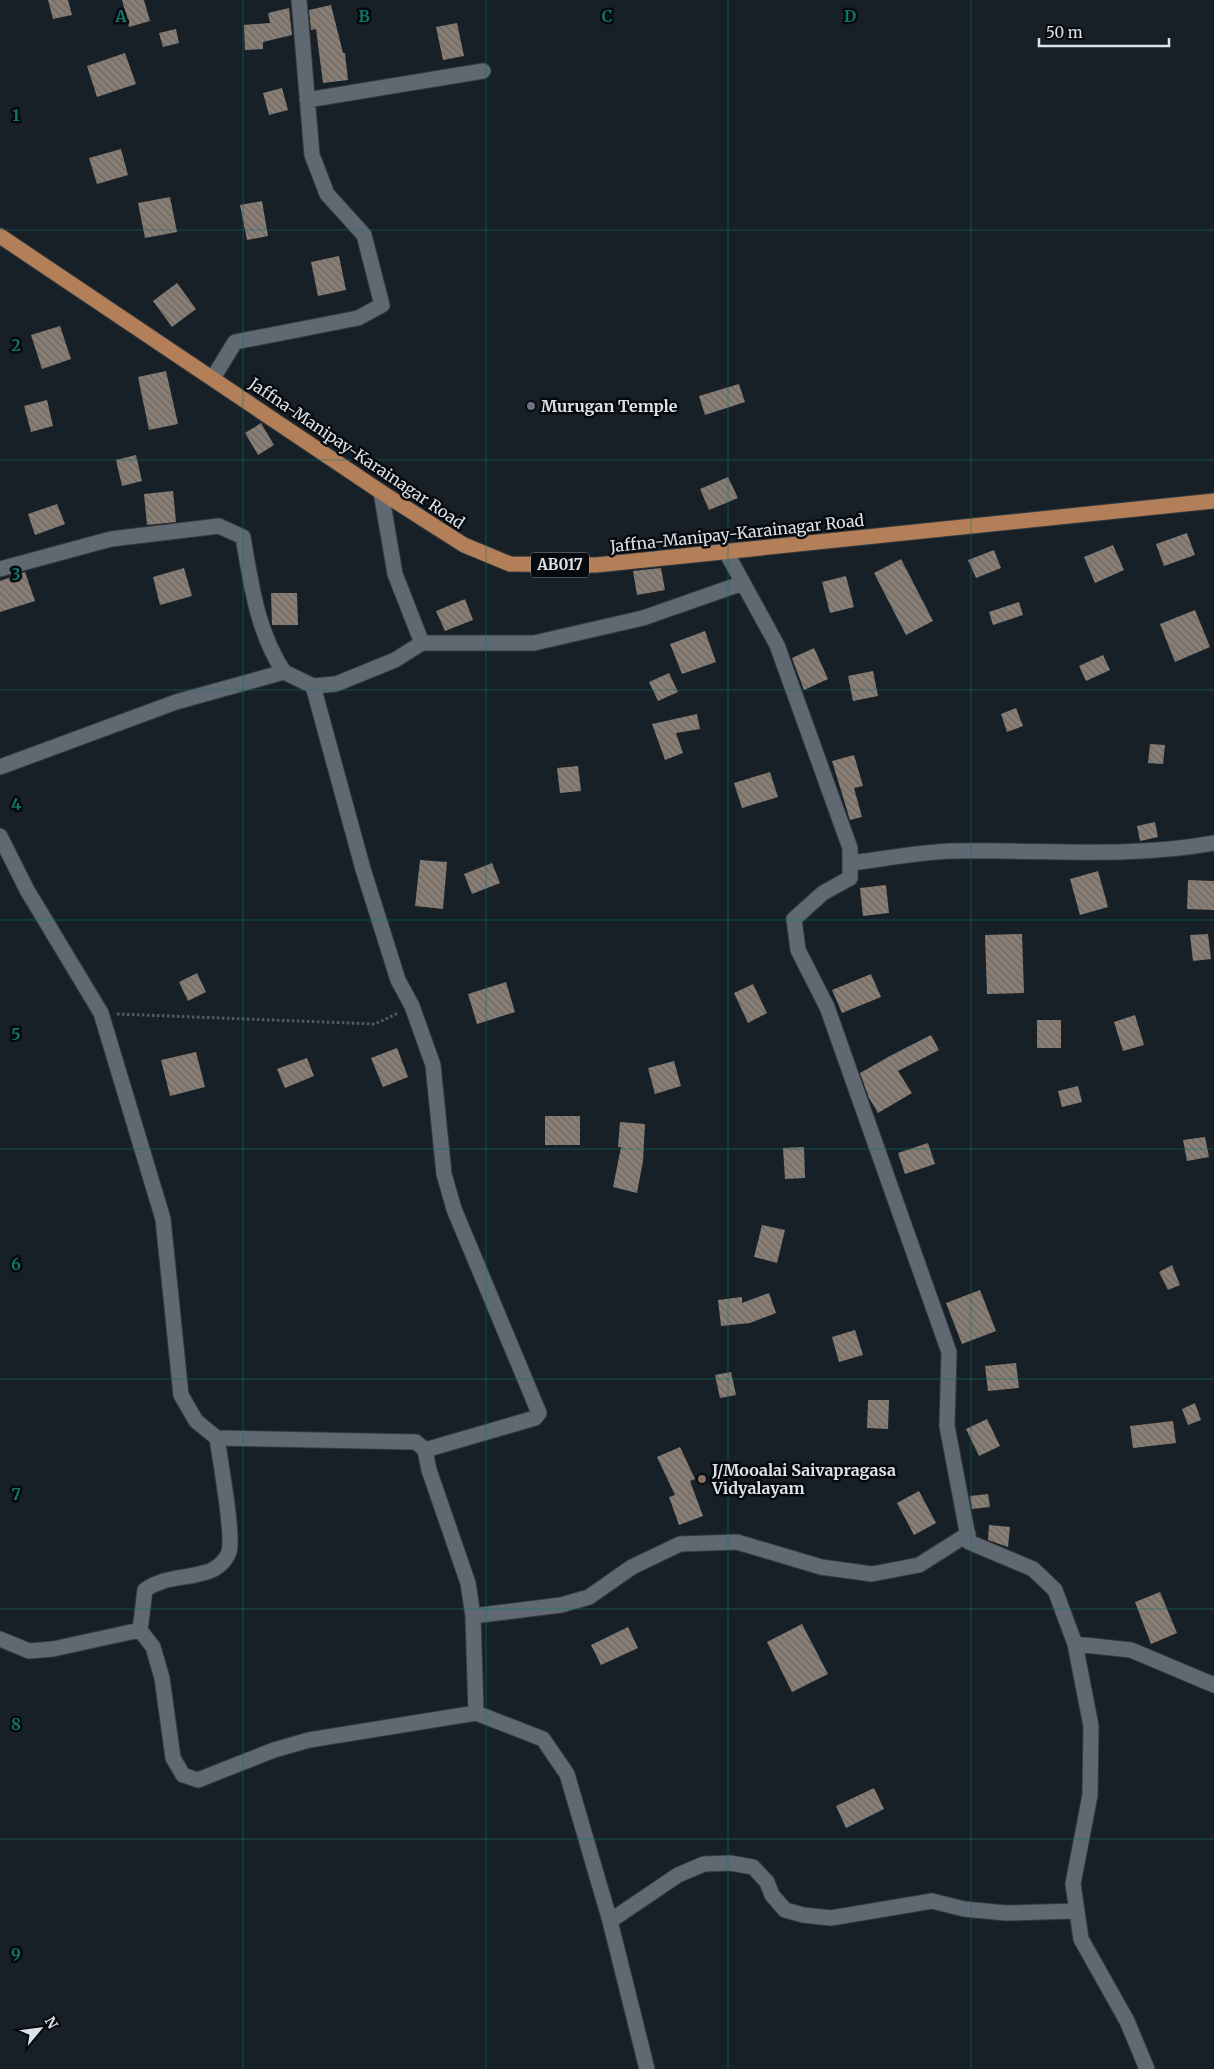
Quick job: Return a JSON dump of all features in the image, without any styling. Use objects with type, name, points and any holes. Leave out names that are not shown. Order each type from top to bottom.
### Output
[{"type":"main road","name":"Jaffna-Manipay-Karainagar Road","points":[[0,236],[381,492],[464,545],[510,564],[596,565],[1214,501]]},
{"type":"street","points":[[213,378],[235,342],[358,318],[382,305],[364,235],[327,194],[312,154],[299,0]]},
{"type":"street","points":[[307,100],[483,71]]},
{"type":"street","points":[[381,492],[395,574],[422,643]]},
{"type":"street","points":[[0,569],[111,539],[218,526],[243,537],[253,594],[261,623],[274,657],[284,672],[313,686],[336,684],[396,660],[422,643],[534,643],[642,618],[743,583]]},
{"type":"street","points":[[726,552],[777,645],[850,848],[850,878],[823,893],[794,919],[798,950],[827,1007],[949,1352],[947,1426],[969,1542],[1034,1569],[1055,1590],[1075,1644],[1091,1726],[1090,1796],[1073,1884],[1081,1939],[1127,2021],[1147,2069]]},
{"type":"street","points":[[0,767],[176,702],[284,672]]},
{"type":"street","points":[[313,686],[363,869],[398,980],[412,1006],[433,1065],[444,1174],[454,1209],[538,1413],[535,1418],[426,1450]]},
{"type":"street","points":[[0,836],[26,890],[101,1013],[163,1219],[181,1395],[196,1422],[217,1438],[416,1442],[426,1450],[429,1470],[468,1583],[473,1616],[476,1713]]},
{"type":"street","points":[[850,864],[951,852],[1101,854],[1187,848],[1214,842]]},
{"type":"street","points":[[217,1438],[230,1534],[229,1552],[220,1566],[204,1573],[167,1579],[155,1583],[145,1590],[140,1630],[153,1646],[162,1678],[173,1758],[183,1776],[198,1780],[274,1750],[309,1740],[476,1713],[543,1739],[567,1774],[610,1921],[647,2069]]},
{"type":"street","points":[[473,1616],[561,1605],[589,1597],[632,1567],[680,1544],[736,1542],[821,1567],[872,1574],[919,1565],[968,1534]]},
{"type":"street","points":[[0,1639],[29,1651],[53,1649],[140,1630]]},
{"type":"street","points":[[1075,1644],[1131,1650],[1214,1685]]},
{"type":"street","points":[[610,1921],[678,1875],[704,1864],[730,1863],[753,1867],[767,1882],[772,1895],[785,1910],[803,1915],[831,1918],[932,1902],[964,1909],[1006,1913],[1077,1911]]},
{"type":"path","points":[[101,1013],[375,1024],[412,1006]]},
{"type":"building","points":[[48,0],[68,0],[72,15],[53,19]]},
{"type":"building","points":[[122,0],[144,0],[150,21],[129,27]]},
{"type":"building","points":[[331,5],[343,53],[345,53],[348,80],[323,83],[316,29],[311,30],[309,10]]},
{"type":"building","points":[[289,8],[292,35],[263,42],[263,49],[245,50],[244,25],[270,23],[268,13]]},
{"type":"building","points":[[457,23],[464,56],[443,60],[436,27]]},
{"type":"building","points":[[176,29],[179,43],[163,47],[159,33]]},
{"type":"building","points":[[125,53],[136,84],[97,97],[87,66]]},
{"type":"building","points":[[282,88],[288,110],[269,115],[263,93]]},
{"type":"building","points":[[121,149],[128,175],[97,184],[89,158]]},
{"type":"building","points":[[170,197],[177,232],[145,238],[138,203]]},
{"type":"building","points":[[262,201],[268,236],[247,240],[240,205]]},
{"type":"building","points":[[339,256],[346,290],[318,296],[311,262]]},
{"type":"building","points":[[177,283],[196,309],[172,327],[153,301]]},
{"type":"building","points":[[60,326],[71,359],[42,369],[31,335]]},
{"type":"building","points":[[166,371],[178,424],[149,430],[138,377]]},
{"type":"building","points":[[739,384],[745,402],[705,415],[699,396]]},
{"type":"building","points":[[47,400],[53,426],[31,432],[24,406]]},
{"type":"building","points":[[261,423],[274,445],[258,455],[245,433]]},
{"type":"building","points":[[136,455],[142,481],[122,486],[116,460]]},
{"type":"building","points":[[728,477],[738,498],[709,510],[700,489]]},
{"type":"building","points":[[173,491],[176,522],[147,525],[144,494]]},
{"type":"building","points":[[57,504],[65,524],[35,535],[28,514]]},
{"type":"building","points":[[1187,533],[1195,555],[1164,566],[1156,544]]},
{"type":"building","points":[[1113,545],[1124,570],[1095,583],[1084,557]]},
{"type":"building","points":[[994,550],[1001,568],[976,578],[968,560]]},
{"type":"building","points":[[901,559],[933,621],[906,635],[874,573]]},
{"type":"building","points":[[184,568],[192,596],[160,605],[153,577]]},
{"type":"building","points":[[661,568],[665,590],[637,595],[633,571]]},
{"type":"building","points":[[25,572],[35,601],[0,612],[0,581]]},
{"type":"building","points":[[846,576],[854,607],[830,613],[822,582]]},
{"type":"building","points":[[271,593],[297,593],[298,625],[272,625]]},
{"type":"building","points":[[465,599],[473,620],[445,631],[436,611]]},
{"type":"building","points":[[1019,602],[1023,615],[993,625],[989,612]]},
{"type":"building","points":[[1195,610],[1210,647],[1175,662],[1160,624]]},
{"type":"building","points":[[705,631],[716,662],[682,674],[670,644]]},
{"type":"building","points":[[814,648],[828,679],[804,690],[792,658]]},
{"type":"building","points":[[1103,655],[1110,670],[1086,681],[1079,666]]},
{"type":"building","points":[[873,671],[878,696],[853,701],[848,676]]},
{"type":"building","points":[[669,673],[678,692],[658,701],[649,682]]},
{"type":"building","points":[[1016,708],[1023,726],[1007,732],[1001,714]]},
{"type":"building","points":[[697,714],[700,729],[676,733],[683,753],[665,760],[652,724]]},
{"type":"building","points":[[1150,744],[1165,745],[1163,764],[1148,763]]},
{"type":"building","points":[[854,755],[863,786],[854,788],[862,817],[850,820],[832,761]]},
{"type":"building","points":[[578,766],[581,791],[560,793],[557,768]]},
{"type":"building","points":[[770,772],[778,797],[742,808],[734,783]]},
{"type":"building","points":[[1155,822],[1158,837],[1140,841],[1137,826]]},
{"type":"building","points":[[420,860],[447,862],[443,909],[415,906]]},
{"type":"building","points":[[492,863],[500,883],[472,894],[464,874]]},
{"type":"building","points":[[1098,871],[1108,907],[1080,915],[1070,879]]},
{"type":"building","points":[[1188,880],[1214,881],[1214,910],[1187,909]]},
{"type":"building","points":[[886,885],[889,913],[863,916],[860,888]]},
{"type":"building","points":[[1022,934],[1024,993],[987,994],[985,935]]},
{"type":"building","points":[[1208,934],[1211,959],[1193,961],[1190,935]]},
{"type":"building","points":[[197,973],[206,992],[188,1001],[179,982]]},
{"type":"building","points":[[871,974],[881,997],[842,1013],[832,990]]},
{"type":"building","points":[[506,982],[515,1012],[477,1024],[468,994]]},
{"type":"building","points":[[753,984],[767,1013],[748,1023],[734,993]]},
{"type":"building","points":[[1135,1015],[1144,1045],[1123,1051],[1114,1022]]},
{"type":"building","points":[[1037,1020],[1061,1020],[1061,1048],[1037,1048]]},
{"type":"building","points":[[931,1035],[939,1050],[898,1071],[912,1093],[878,1113],[869,1098],[860,1073]]},
{"type":"building","points":[[397,1048],[408,1077],[383,1087],[371,1058]]},
{"type":"building","points":[[196,1052],[205,1087],[170,1096],[161,1060]]},
{"type":"building","points":[[307,1058],[314,1076],[285,1088],[277,1069]]},
{"type":"building","points":[[674,1061],[681,1086],[655,1094],[648,1068]]},
{"type":"building","points":[[1078,1086],[1082,1102],[1062,1107],[1058,1091]]},
{"type":"building","points":[[545,1116],[580,1116],[580,1145],[545,1145]]},
{"type":"building","points":[[620,1122],[645,1124],[643,1161],[637,1193],[613,1187],[621,1147],[618,1147]]},
{"type":"building","points":[[1205,1137],[1209,1157],[1187,1161],[1183,1140]]},
{"type":"building","points":[[928,1143],[935,1164],[905,1174],[898,1153]]},
{"type":"building","points":[[804,1147],[805,1178],[785,1179],[783,1148]]},
{"type":"building","points":[[762,1225],[785,1230],[777,1263],[754,1257]]},
{"type":"building","points":[[1172,1265],[1180,1285],[1168,1290],[1159,1272]]},
{"type":"building","points":[[980,1290],[996,1331],[962,1344],[946,1303]]},
{"type":"building","points":[[769,1293],[776,1313],[750,1323],[721,1326],[718,1300],[742,1297],[742,1303]]},
{"type":"building","points":[[855,1330],[863,1355],[839,1362],[832,1337]]},
{"type":"building","points":[[1016,1363],[1019,1388],[988,1391],[985,1366]]},
{"type":"building","points":[[731,1372],[736,1395],[720,1398],[715,1375]]},
{"type":"building","points":[[868,1400],[889,1400],[888,1429],[867,1428]]},
{"type":"building","points":[[1195,1403],[1201,1420],[1188,1425],[1182,1409]]},
{"type":"building","points":[[987,1419],[1000,1446],[979,1456],[966,1429]]},
{"type":"building","points":[[1173,1421],[1176,1443],[1133,1448],[1130,1426]]},
{"type":"building","points":[[680,1447],[695,1479],[690,1481],[703,1516],[679,1525],[669,1497],[675,1495],[657,1457]]},
{"type":"building","points":[[919,1491],[936,1523],[914,1535],[897,1503]]},
{"type":"building","points":[[988,1494],[990,1507],[972,1509],[970,1496]]},
{"type":"building","points":[[989,1525],[1010,1527],[1008,1547],[988,1540]]},
{"type":"building","points":[[1160,1592],[1177,1633],[1151,1644],[1135,1602]]},
{"type":"building","points":[[802,1624],[828,1674],[792,1692],[767,1642]]},
{"type":"building","points":[[628,1627],[638,1648],[601,1665],[591,1645]]},
{"type":"building","points":[[874,1788],[884,1809],[846,1828],[836,1806]]},
{"type":"place","name":"Murugan Temple","points":[[531,406]]},
{"type":"place","name":"J/Mooalai Saivapragasa Vidyalayam","points":[[702,1479]]}]
